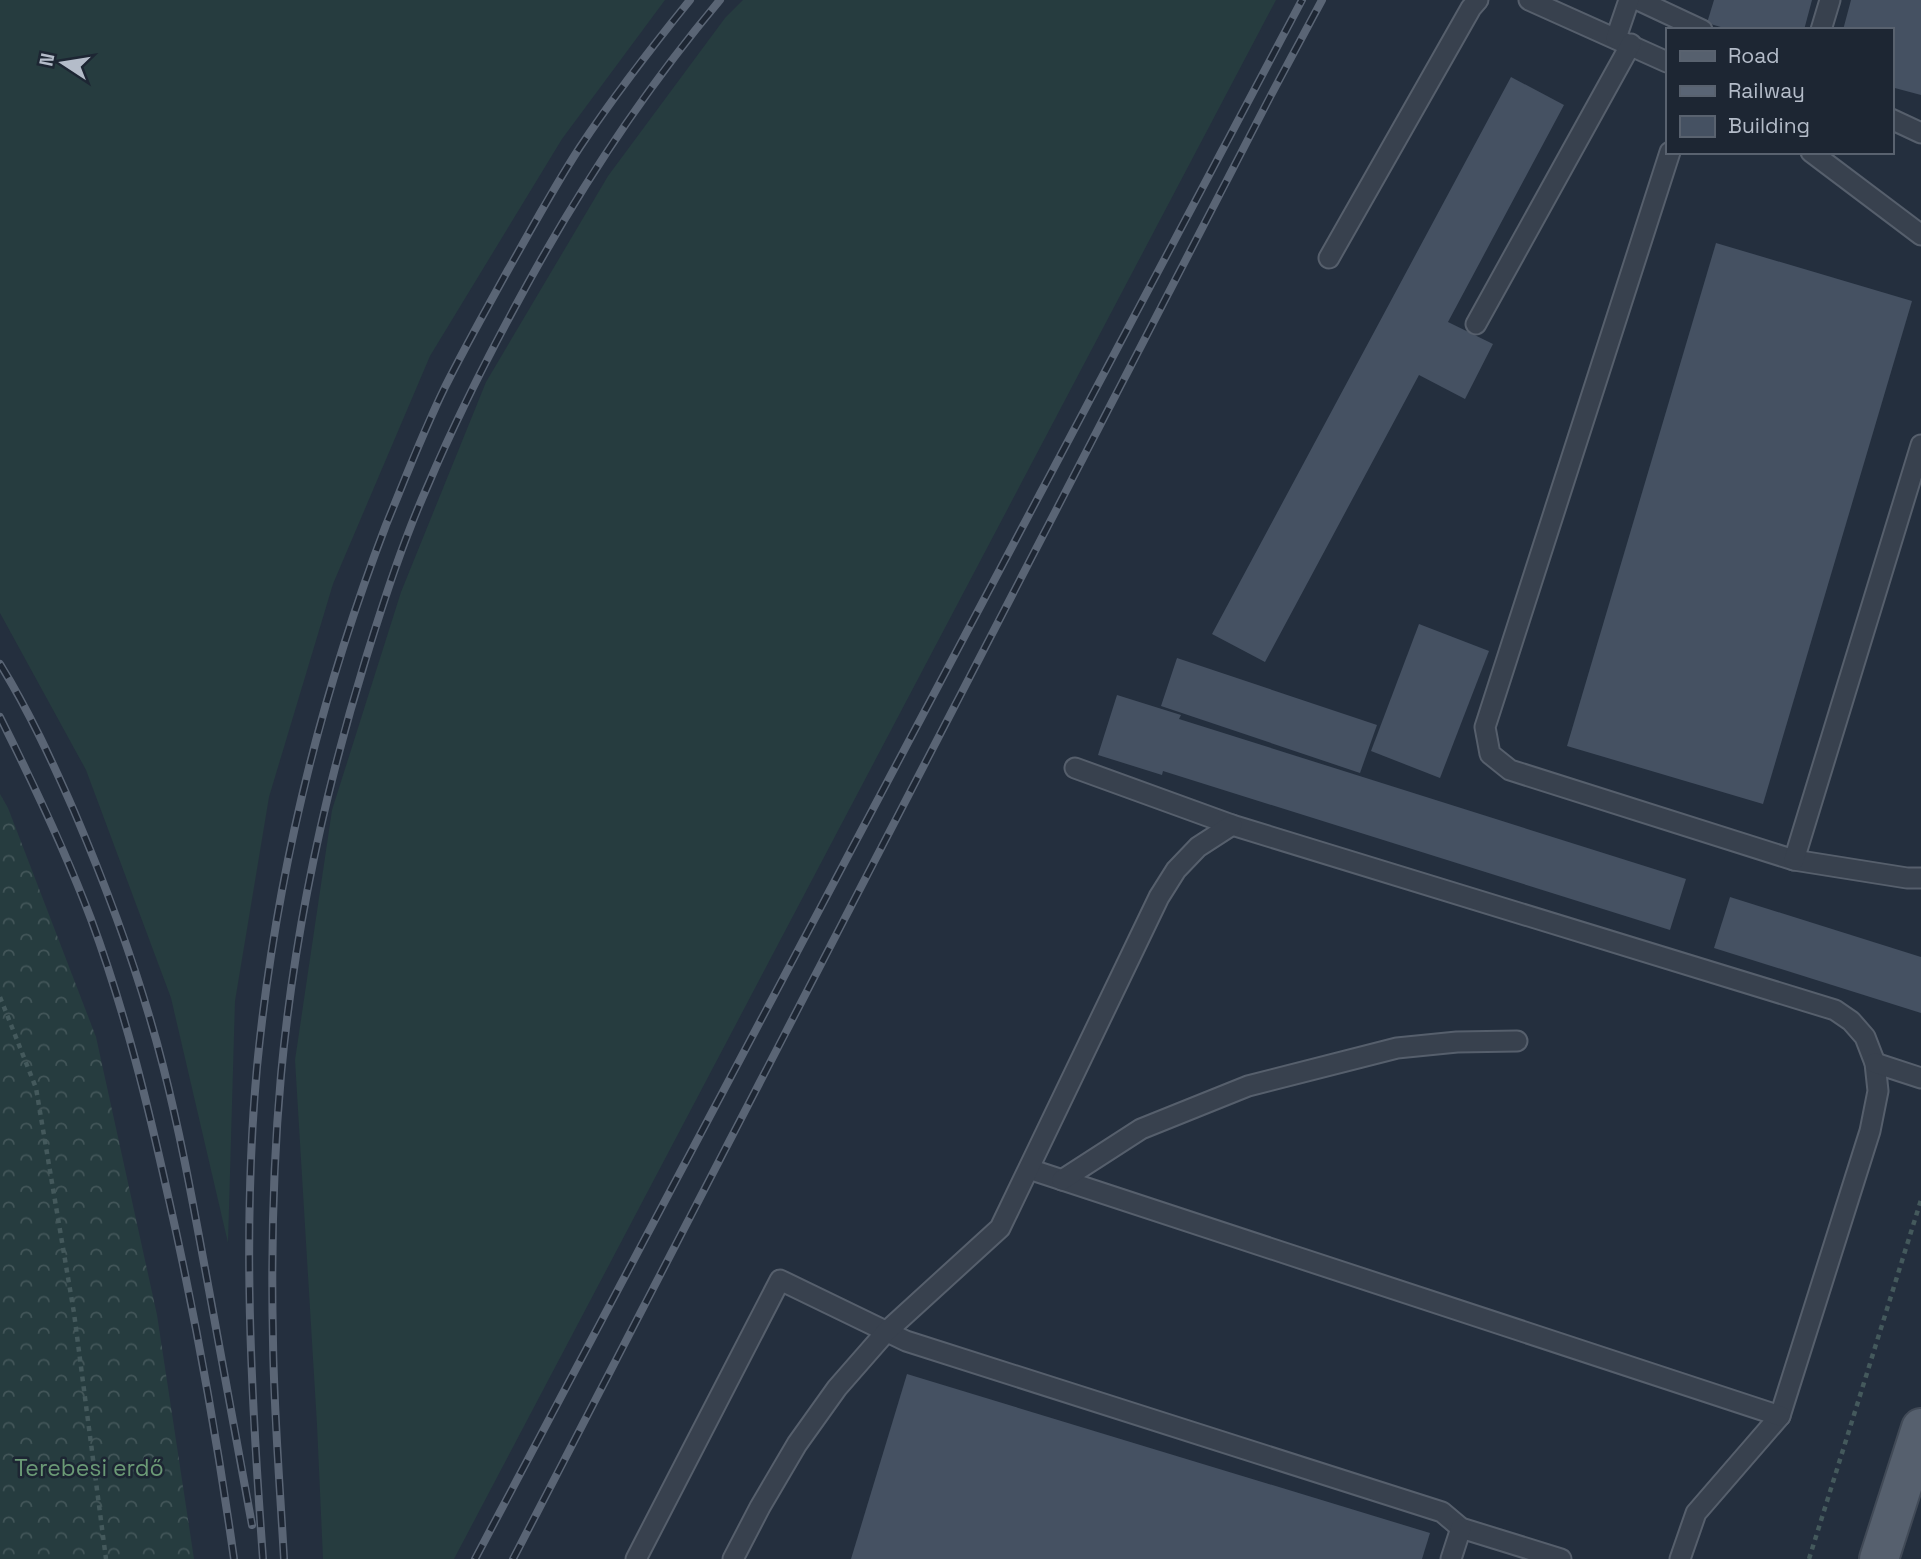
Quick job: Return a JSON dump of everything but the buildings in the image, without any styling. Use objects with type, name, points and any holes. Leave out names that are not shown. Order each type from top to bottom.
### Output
[{"type":"main road","points":[[1879,1559],[1921,1427]]},
{"type":"lane","points":[[1329,258],[1478,0]]},
{"type":"lane","points":[[1529,0],[1666,61]]},
{"type":"lane","points":[[1476,324],[1623,41],[1629,0]]},
{"type":"lane","points":[[1638,0],[1698,28]]},
{"type":"lane","points":[[1822,28],[1830,0]]},
{"type":"lane","points":[[1893,120],[1921,133]]},
{"type":"lane","points":[[1669,154],[1485,727],[1490,754],[1510,770],[1794,860],[1921,878]]},
{"type":"lane","points":[[1814,154],[1921,235]]},
{"type":"lane","points":[[1794,860],[1921,445]]},
{"type":"lane","points":[[1075,768],[1233,825],[1835,1010],[1851,1021],[1866,1037],[1875,1063],[1878,1091],[1870,1131],[1780,1416],[1696,1513],[1680,1559]]},
{"type":"lane","points":[[733,1559],[797,1444],[836,1388],[886,1332],[1000,1228],[1159,897],[1177,870],[1198,847],[1233,825]]},
{"type":"lane","points":[[1062,1180],[1141,1129],[1248,1086],[1397,1048],[1457,1041],[1517,1041]]},
{"type":"lane","points":[[1875,1063],[1921,1078]]},
{"type":"lane","points":[[1029,1169],[1780,1416]]},
{"type":"lane","points":[[636,1559],[780,1280],[906,1341],[1442,1512],[1461,1528],[1561,1559]]},
{"type":"lane","points":[[1451,1559],[1461,1528]]},
{"type":"path","points":[[0,997],[36,1088],[74,1313],[106,1559]]},
{"type":"path","points":[[1809,1559],[1921,1200]]},
{"type":"green space","points":[[0,0],[665,0],[562,139],[430,356],[333,584],[269,797],[235,1001],[228,1243],[171,998],[86,770],[0,613]]},
{"type":"green space","points":[[743,0],[1276,0],[454,1559],[323,1559],[295,1060],[332,810],[401,592],[486,382],[608,176],[725,18]]},
{"type":"green space","name":"Terebesi erdő","points":[[0,794],[8,808],[96,1037],[157,1315],[194,1559],[0,1559]]},
{"type":"railway","points":[[263,1559],[250,1313],[252,1128],[275,929],[320,724],[340,657],[386,525],[429,421],[453,372],[534,223],[580,147],[633,72],[690,0]]},
{"type":"railway","points":[[284,1559],[272,1309],[278,1108],[287,1022],[303,917],[324,813],[351,709],[410,528],[448,439],[492,349],[561,225],[610,147],[663,72],[720,0]]},
{"type":"railway","points":[[475,1559],[1302,0]]},
{"type":"railway","points":[[513,1559],[1322,0]]},
{"type":"railway","points":[[0,664],[40,736],[66,792],[112,905],[145,1001],[170,1094],[188,1178],[252,1525]]},
{"type":"railway","points":[[0,717],[81,893],[115,988],[135,1058],[188,1289],[234,1559]]}]
